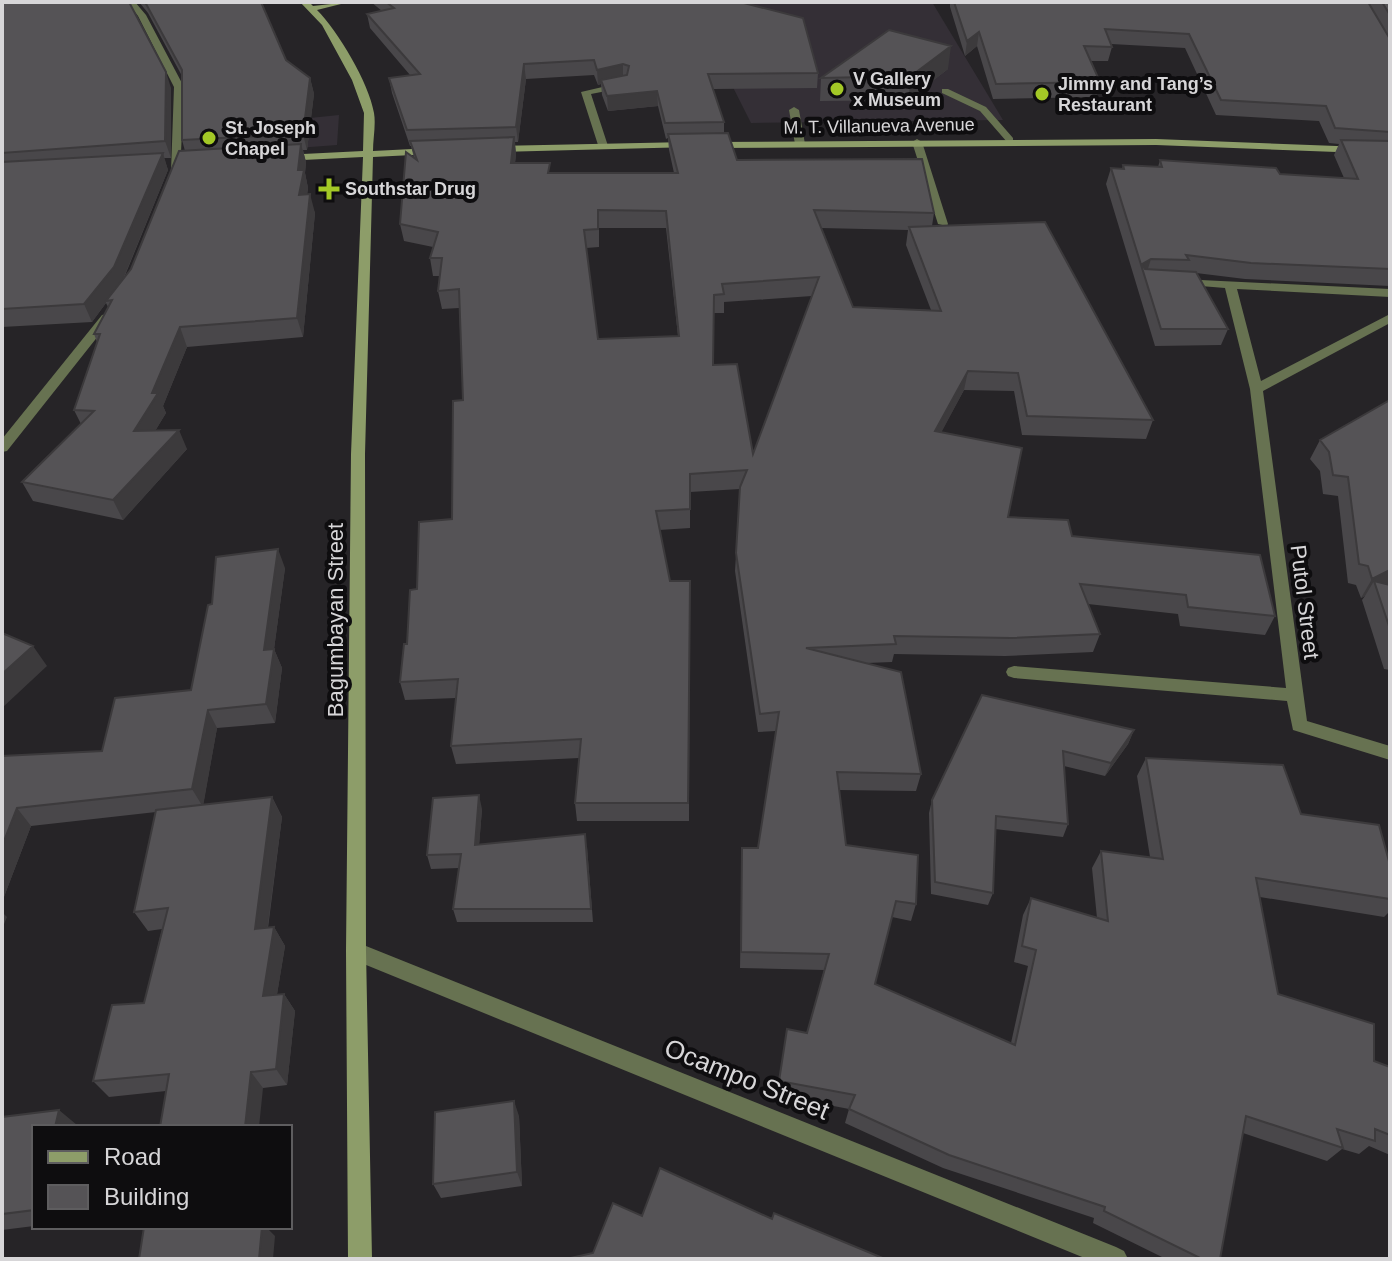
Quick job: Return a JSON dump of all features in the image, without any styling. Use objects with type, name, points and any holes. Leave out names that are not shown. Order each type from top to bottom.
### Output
[{"type":"main road","points":[[307,6],[345,2]]},
{"type":"main road","name":"Bagumbayan Street","points":[[307,6],[326,24],[357,80],[369,113],[358,454],[356,951],[360,1259]]},
{"type":"main road","name":"M. T. Villanueva Avenue","points":[[484,150],[1010,140],[1171,142],[1390,151]]},
{"type":"main road","points":[[273,159],[439,151]]},
{"type":"main road","points":[[165,165],[194,163]]},
{"type":"street","points":[[131,2],[142,15],[179,87],[179,164],[168,192]]},
{"type":"street","points":[[603,146],[586,92],[624,85]]},
{"type":"street","points":[[945,91],[983,109],[1010,140]]},
{"type":"street","points":[[794,110],[800,144]]},
{"type":"street","points":[[917,142],[943,224]]},
{"type":"street","points":[[1160,281],[1390,293]]},
{"type":"street","name":"Putol Street","points":[[1230,283],[1256,389],[1299,725],[1390,753]]},
{"type":"street","points":[[2,448],[113,310]]},
{"type":"street","points":[[1256,389],[1390,318]]},
{"type":"street","points":[[1014,672],[1294,695]]},
{"type":"street","name":"Ocampo Street","points":[[356,951],[1116,1259]]},
{"type":"shaded area","points":[[690,2],[932,2],[1003,120],[751,123]]},
{"type":"shaded area","points":[[339,115],[337,145],[230,153],[233,126]]},
{"type":"building","points":[[2,2],[129,2],[166,72],[165,141],[2,153]]},
{"type":"building","points":[[145,2],[261,2],[286,60],[310,78],[303,134],[182,140],[182,70]]},
{"type":"building","points":[[386,2],[740,2],[803,18],[818,73],[708,74],[724,122],[665,123],[657,91],[607,96],[601,80],[627,75],[629,66],[623,64],[597,70],[594,60],[524,64],[516,127],[407,130],[389,78],[420,74],[367,14],[394,8]]},
{"type":"building","points":[[954,2],[1368,2],[1390,39],[1390,132],[1335,128],[1326,106],[1221,100],[1189,34],[1105,29],[1112,47],[1084,46],[1100,82],[996,84],[979,32],[967,41]]},
{"type":"building","points":[[1382,2],[1390,2],[1390,15]]},
{"type":"building","points":[[889,30],[951,46],[911,76],[821,78]]},
{"type":"building","points":[[728,133],[737,160],[922,159],[934,213],[814,210],[853,307],[941,311],[909,227],[1045,222],[1153,420],[1027,416],[1018,373],[968,371],[935,431],[1022,448],[1008,517],[1068,520],[1072,536],[1260,555],[1275,616],[1188,607],[1186,595],[1080,584],[1100,634],[1011,638],[894,636],[896,644],[806,648],[901,672],[921,774],[837,772],[846,845],[918,855],[916,904],[896,901],[875,984],[1015,1045],[1036,950],[1022,946],[1031,898],[1108,921],[1101,851],[1163,859],[1146,758],[1283,765],[1301,814],[1379,825],[1390,865],[1390,899],[1256,878],[1278,994],[1374,1024],[1374,1061],[1390,1067],[1390,1135],[1375,1129],[1375,1141],[1337,1129],[1343,1148],[1246,1116],[1220,1259],[1202,1259],[1104,1211],[1105,1207],[949,1155],[849,1109],[855,1095],[779,1081],[787,1029],[807,1033],[829,954],[741,952],[742,848],[758,848],[779,712],[760,714],[736,553],[740,487],[747,470],[690,474],[690,509],[656,511],[670,581],[690,581],[688,803],[575,803],[581,739],[451,746],[458,679],[400,682],[404,644],[407,644],[410,590],[417,589],[419,522],[452,519],[453,401],[463,400],[459,289],[438,291],[442,258],[430,258],[438,232],[400,224],[406,152],[417,160],[410,141],[514,137],[511,163],[550,163],[548,173],[678,173],[668,134]],"holes":[[[598,210],[666,211],[679,336],[598,339],[584,230],[598,229]],[[819,277],[753,454],[737,364],[713,365],[714,295],[724,294],[722,284]]]},
{"type":"building","points":[[1341,140],[1390,141],[1390,269],[1251,263],[1186,255],[1189,260],[1151,259],[1142,264],[1145,269],[1196,272],[1228,329],[1161,329],[1111,168],[1124,169],[1123,165],[1162,167],[1160,160],[1276,168],[1280,174],[1358,179]]},
{"type":"building","points":[[301,144],[298,170],[304,170],[299,195],[310,194],[297,318],[180,327],[152,393],[158,393],[134,431],[179,430],[113,500],[22,482],[94,411],[74,410],[100,334],[94,334],[112,300],[106,301],[131,269],[179,151]]},
{"type":"building","points":[[163,153],[114,267],[84,304],[2,309],[2,162]]},
{"type":"building","points":[[1390,400],[1390,570],[1372,579],[1368,566],[1359,564],[1348,477],[1333,475],[1329,452],[1320,440]]},
{"type":"building","points":[[278,549],[264,650],[274,649],[266,704],[208,710],[192,789],[17,808],[2,846],[2,756],[102,751],[115,698],[191,690],[208,605],[212,604],[216,557]]},
{"type":"building","points":[[1374,581],[1390,585],[1390,629]]},
{"type":"building","points":[[2,633],[33,646],[2,674]]},
{"type":"building","points":[[982,695],[1134,730],[1111,763],[1063,751],[1068,824],[996,816],[993,893],[935,882],[932,800]]},
{"type":"building","points":[[479,795],[475,845],[585,834],[591,909],[453,909],[461,854],[427,855],[433,798]]},
{"type":"building","points":[[272,797],[255,929],[274,927],[263,996],[284,994],[276,1069],[251,1072],[245,1125],[160,1125],[169,1074],[93,1081],[112,1005],[144,1003],[168,908],[134,912],[156,810]]},
{"type":"building","points":[[514,1101],[517,1172],[433,1184],[435,1112]]},
{"type":"building","points":[[59,1110],[55,1125],[32,1125],[32,1210],[2,1214],[2,1117]]},
{"type":"building","points":[[660,1168],[772,1219],[774,1213],[885,1259],[566,1259],[593,1253],[613,1203],[642,1216]]},
{"type":"building","points":[[144,1229],[262,1229],[259,1259],[139,1259]]},
{"type":"place","name":"V Gallery x Museum","points":[[837,89]]},
{"type":"place","name":"Jimmy and Tang’s Restaurant","points":[[1042,94]]},
{"type":"place","name":"St. Joseph Chapel","points":[[209,138]]},
{"type":"place","name":"Southstar Drug","points":[[329,189]]}]
